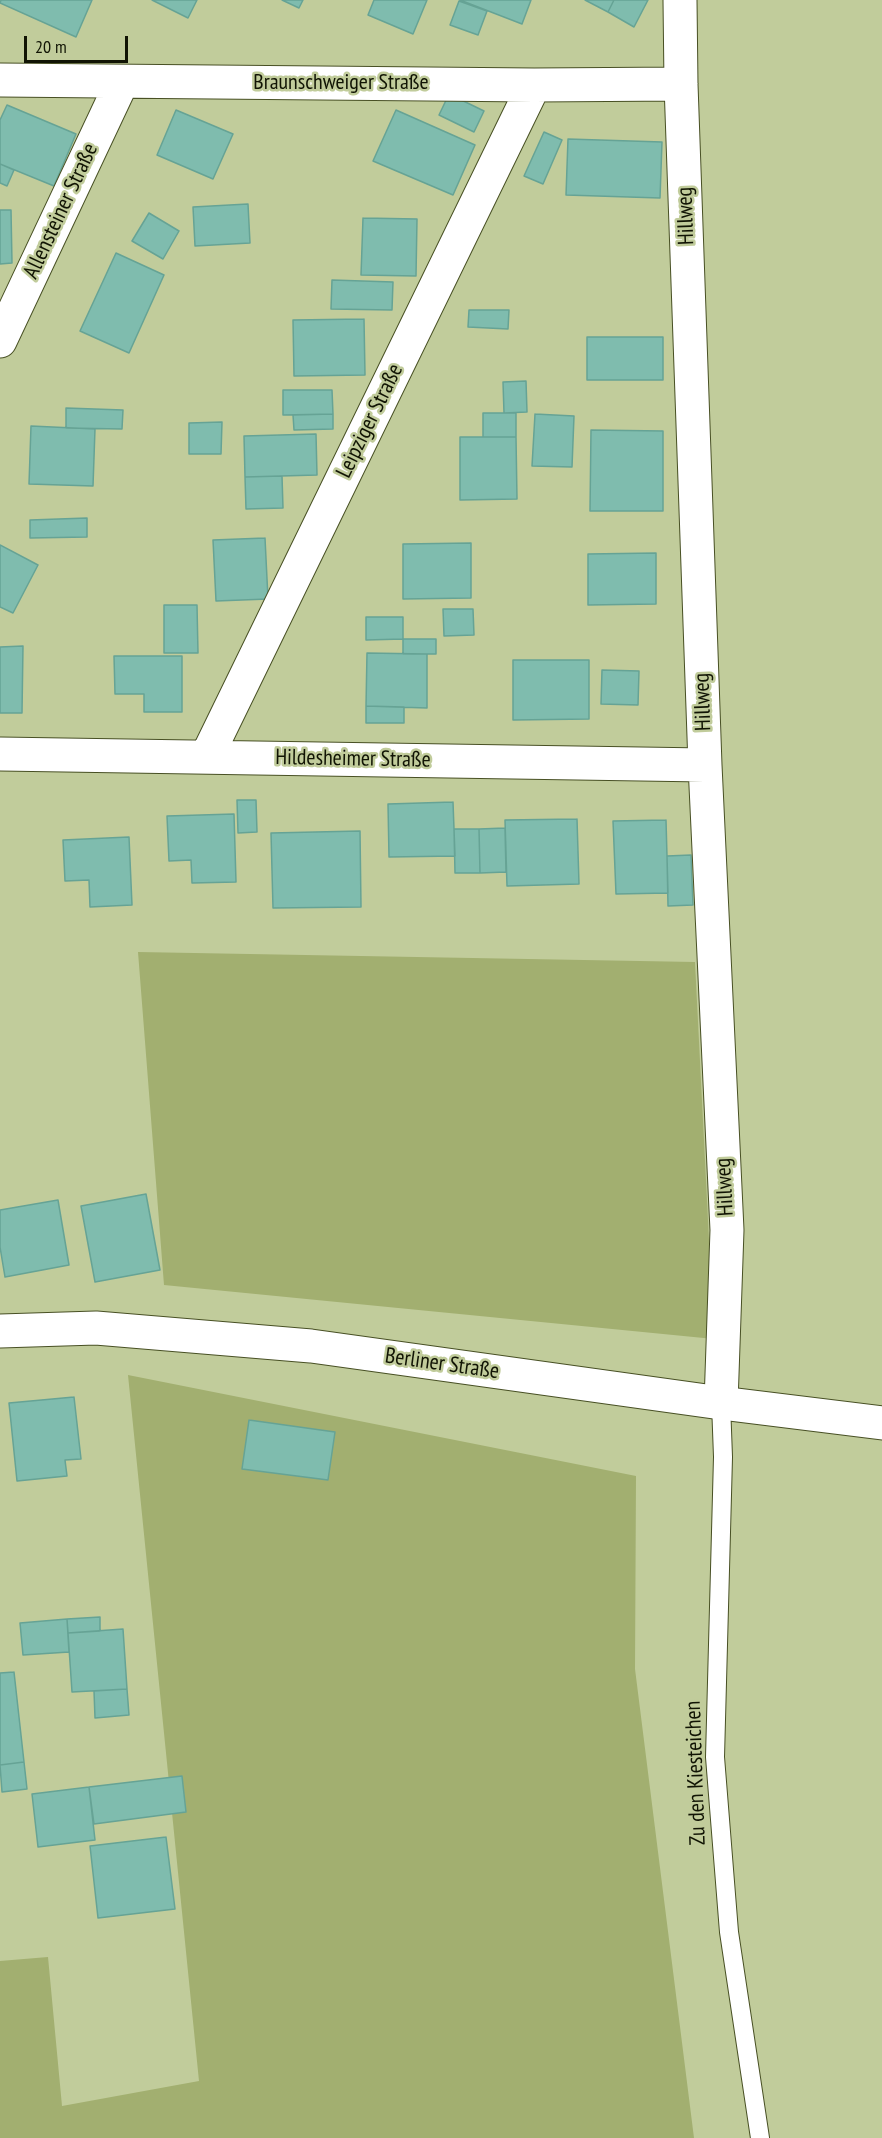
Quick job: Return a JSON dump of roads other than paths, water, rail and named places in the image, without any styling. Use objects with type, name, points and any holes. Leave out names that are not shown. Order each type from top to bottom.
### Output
[{"type":"street","name":"Hillweg","points":[[680,0],[705,765],[727,1230],[721,1403]]},
{"type":"street","name":"Braunschweiger Straße","points":[[0,80],[534,85],[681,84]]},
{"type":"street","name":"Allensteiner Straße","points":[[0,341],[122,82]]},
{"type":"street","name":"Leipziger Straße","points":[[207,756],[534,85]]},
{"type":"street","name":"Hildesheimer Straße","points":[[0,754],[705,765]]},
{"type":"street","name":"Berliner Straße","points":[[0,1331],[96,1328],[311,1346],[882,1423]]},
{"type":"lane","name":"Zu den Kiesteichen","points":[[721,1403],[723,1457],[715,1758],[729,1932],[760,2138]]}]
